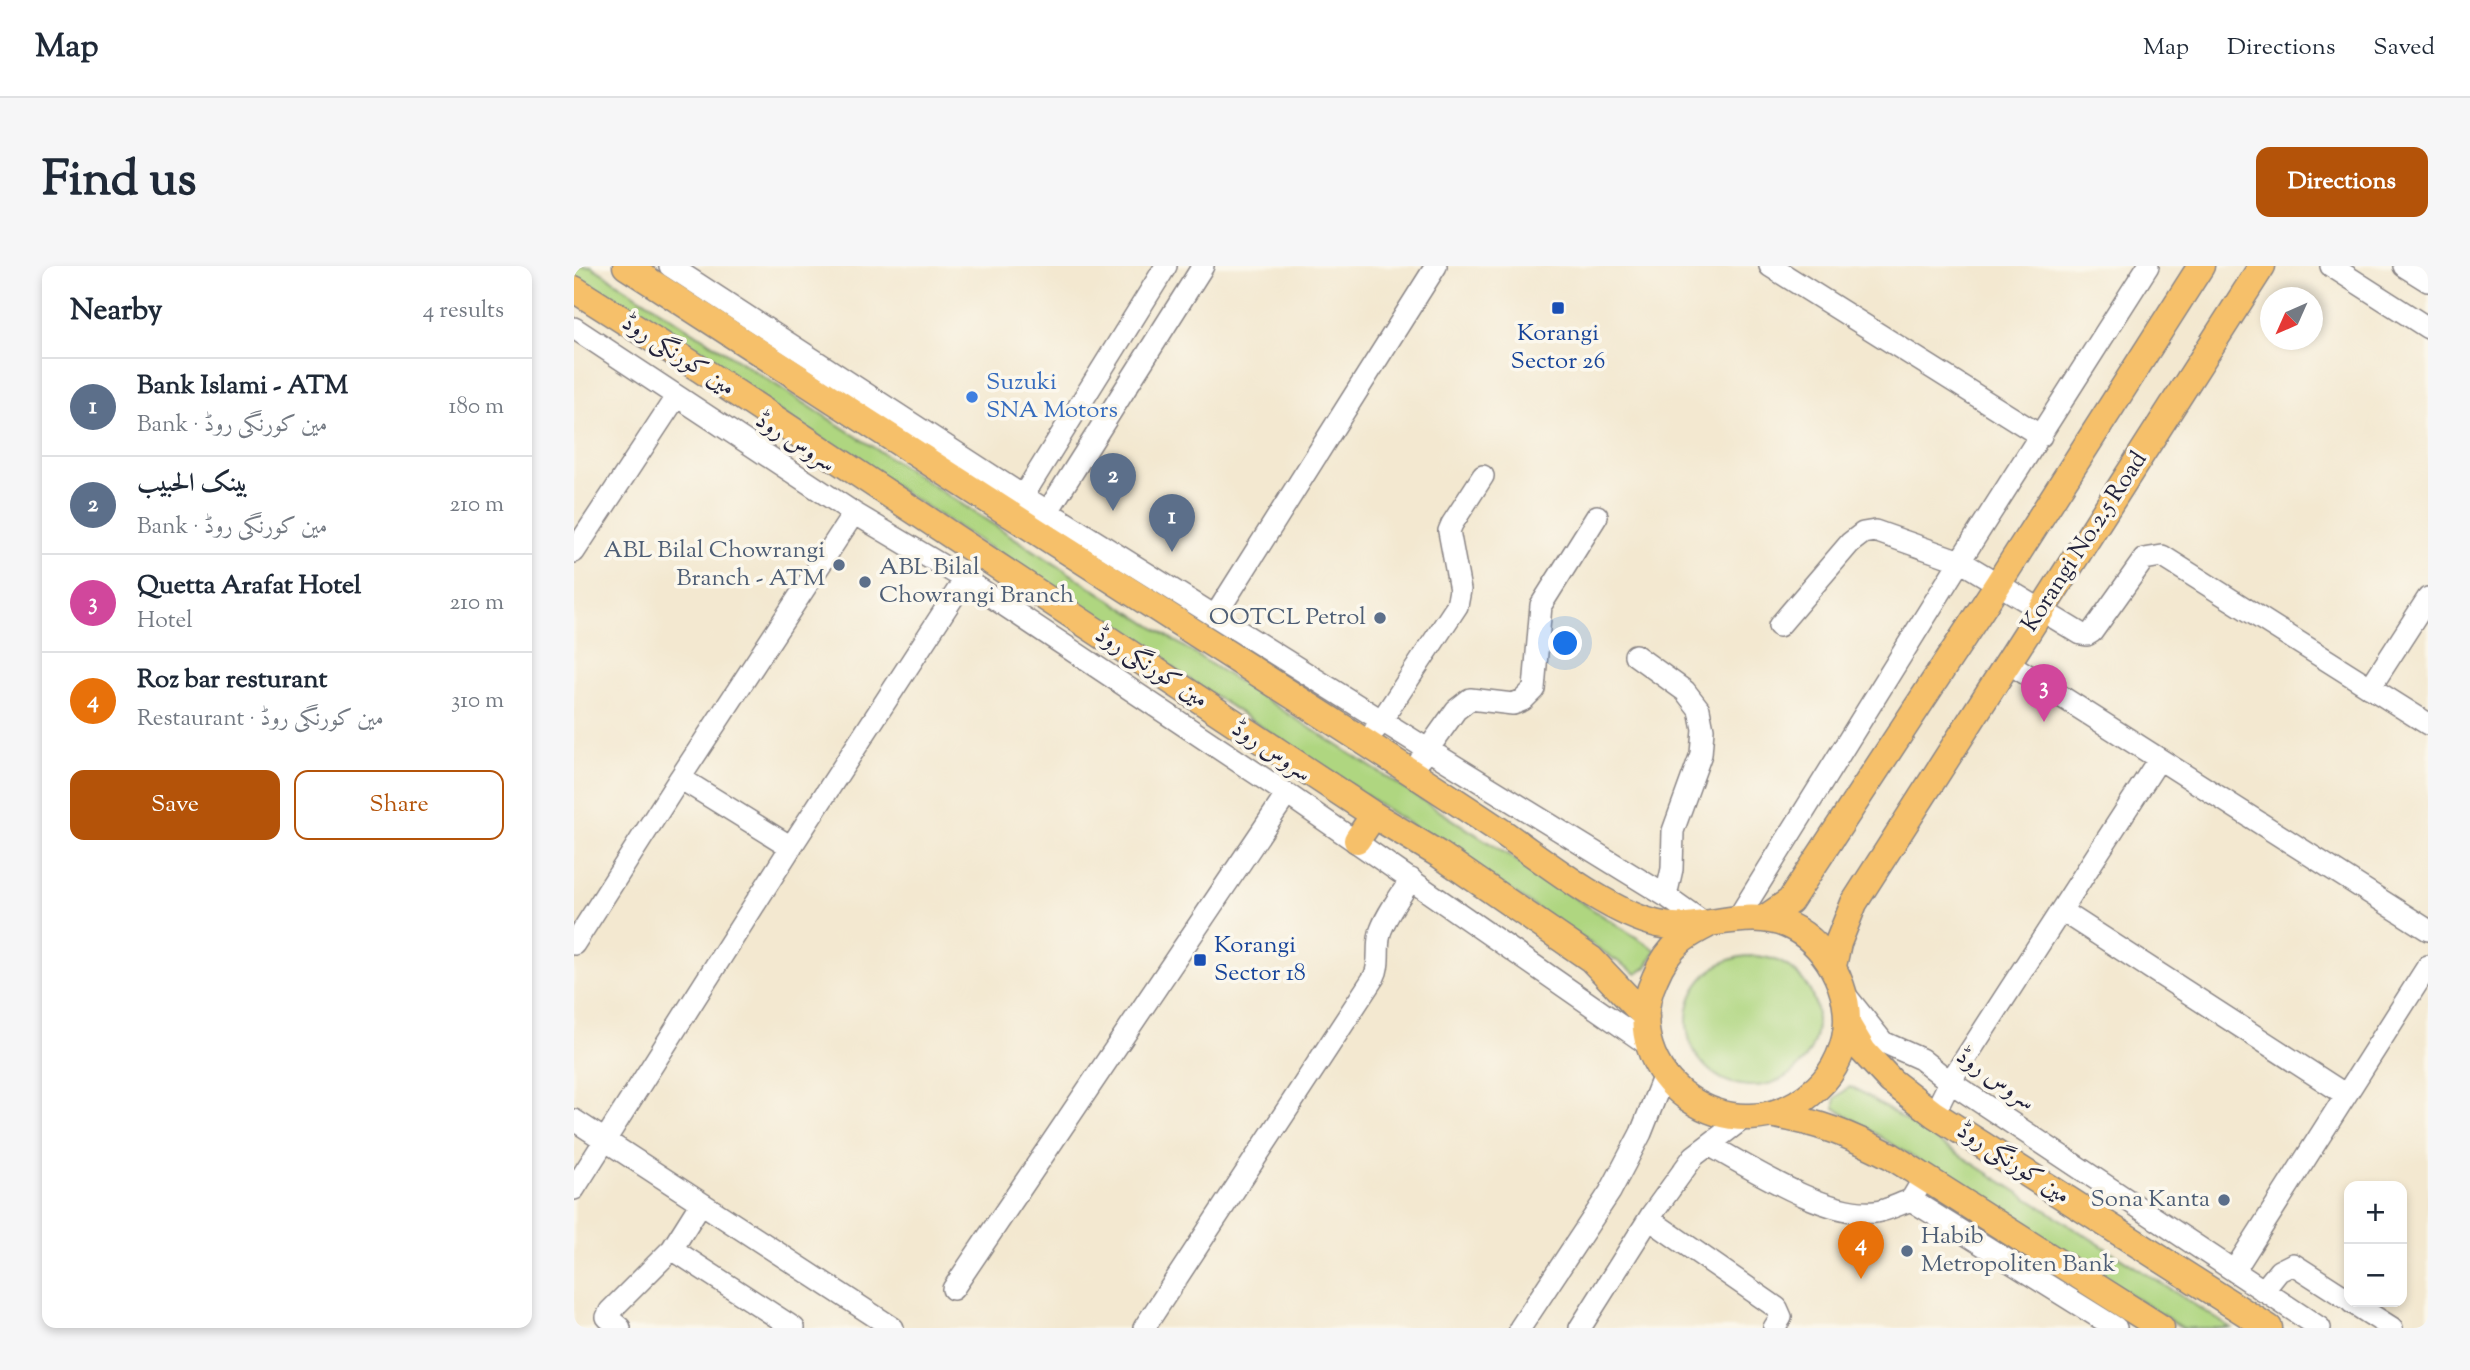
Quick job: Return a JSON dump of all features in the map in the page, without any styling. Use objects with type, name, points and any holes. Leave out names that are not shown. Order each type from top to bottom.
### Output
[{"type":"main road","name":"مین کورنگی روڈ","points":[[626,266],[1412,773],[1582,886],[1625,912],[1661,925],[1707,925]]},
{"type":"main road","name":"Korangi No.2.5 Road","points":[[1764,919],[1790,901],[1998,584],[2201,266]]},
{"type":"main road","name":"Korangi No.2.5 Road","points":[[1833,966],[1838,943],[1854,903],[2262,266]]},
{"type":"main road","name":"مین کورنگی روڈ","points":[[574,289],[700,369],[1374,815],[1440,855],[1591,959],[1646,1017]]},
{"type":"main road","points":[[1357,840],[1374,815]]},
{"type":"main road","points":[[1774,1115],[1803,1102],[1825,1081],[1841,1054],[1847,1024],[1844,993],[1833,966],[1815,944],[1791,928],[1764,919],[1707,925],[1682,940],[1662,962],[1650,988],[1646,1017],[1650,1046],[1664,1075],[1685,1097],[1713,1112],[1744,1118],[1774,1115],[1806,1120],[1849,1135],[1891,1156],[1917,1189],[2161,1328]]},
{"type":"main road","name":"مین کورنگی روڈ","points":[[1847,1024],[1863,1051],[1891,1081],[1934,1114],[2269,1328]]},
{"type":"street","points":[[670,266],[1023,496],[1666,896],[1707,925]]},
{"type":"street","points":[[1023,496],[1166,266]]},
{"type":"street","points":[[1048,511],[1203,266]]},
{"type":"street","points":[[1215,616],[1436,266]]},
{"type":"street","points":[[1770,266],[2041,436]]},
{"type":"street","points":[[1736,921],[2148,266]]},
{"type":"street","points":[[2331,266],[2428,328]]},
{"type":"street","points":[[2404,266],[2428,281]]},
{"type":"street","name":"سروس روڈ","points":[[574,328],[854,513],[965,579],[1357,840],[1650,1046]]},
{"type":"street","points":[[574,552],[676,397]]},
{"type":"street","points":[[1367,744],[1457,606],[1460,590],[1449,531],[1483,476]]},
{"type":"street","points":[[574,944],[854,513]]},
{"type":"street","points":[[1412,773],[1456,709],[1470,699],[1513,704],[1523,700],[1534,689],[1541,605],[1597,516]]},
{"type":"street","points":[[1779,626],[1850,543],[1863,533],[1874,531],[1888,534],[1960,562],[2081,634],[2087,635],[2092,632],[2144,559],[2162,556],[2428,724]]},
{"type":"street","points":[[574,1189],[965,579]]},
{"type":"street","points":[[2370,688],[2428,598]]},
{"type":"street","points":[[1635,655],[1685,691],[1699,709],[1703,729],[1701,754],[1673,831],[1672,869],[1666,896]]},
{"type":"street","points":[[2007,662],[2428,930]]},
{"type":"street","points":[[1934,1114],[1950,1082],[2158,759]]},
{"type":"street","points":[[680,778],[791,847]]},
{"type":"street","points":[[953,1289],[1287,794]]},
{"type":"street","points":[[1144,1328],[1374,977],[1377,971],[1379,935],[1411,879]]},
{"type":"street","points":[[2062,911],[2346,1095]]},
{"type":"street","points":[[2234,1271],[2428,966]]},
{"type":"street","name":"سروس روڈ","points":[[1844,993],[1883,1042],[1920,1059],[2126,1201],[2320,1328]]},
{"type":"street","points":[[1520,1328],[1609,1192],[1641,1133],[1664,1075]]},
{"type":"street","points":[[1580,1328],[1649,1219],[1694,1156],[1744,1118]]},
{"type":"street","points":[[574,1120],[893,1328]]},
{"type":"street","points":[[1709,1144],[1805,1196],[1842,1209],[1877,1212],[1917,1189],[2116,1328]]},
{"type":"street","points":[[2111,1227],[2126,1201]]},
{"type":"street","points":[[620,1328],[607,1317],[610,1311],[672,1249],[701,1203]]},
{"type":"street","points":[[1649,1219],[1777,1308],[1781,1317],[1774,1328]]},
{"type":"street","points":[[672,1249],[794,1328]]},
{"type":"street","points":[[2263,1291],[2279,1271],[2293,1264],[2344,1297]]},
{"type":"street","points":[[2359,1307],[2392,1328]]},
{"type":"green space","points":[[574,266],[591,266],[1656,950],[1647,967],[1637,974],[993,550],[574,279]]},
{"type":"green space","points":[[1752,956],[1777,961],[1798,975],[1812,996],[1817,1021],[1812,1046],[1798,1067],[1777,1081],[1752,1086],[1727,1081],[1706,1067],[1692,1046],[1687,1021],[1692,996],[1706,975],[1727,961]]},
{"type":"green space","points":[[1850,1087],[2231,1328],[2183,1328],[1835,1108],[1835,1098]]},
{"type":"place","name":"Korangi Sector 26","points":[[1558,308]]},
{"type":"place","name":"Suzuki SNA Motors","points":[[972,397]]},
{"type":"place","name":"بينک الحبيب","points":[[1113,511]]},
{"type":"place","name":"Bank Islami - ATM","points":[[1172,552]]},
{"type":"place","name":"ABL Bilal Chowrangi Branch - ATM","points":[[839,565]]},
{"type":"place","name":"ABL Bilal Chowrangi Branch","points":[[865,582]]},
{"type":"place","name":"OOTCL Petrol","points":[[1380,618]]},
{"type":"place","name":"Quetta Arafat Hotel","points":[[2044,722]]},
{"type":"place","name":"Korangi Sector 18","points":[[1200,960]]},
{"type":"place","name":"Sona Kanta","points":[[2224,1200]]},
{"type":"place","name":"Habib Metropoliten Bank","points":[[1907,1251]]},
{"type":"place","name":"Roz bar resturant","points":[[1861,1279]]}]
